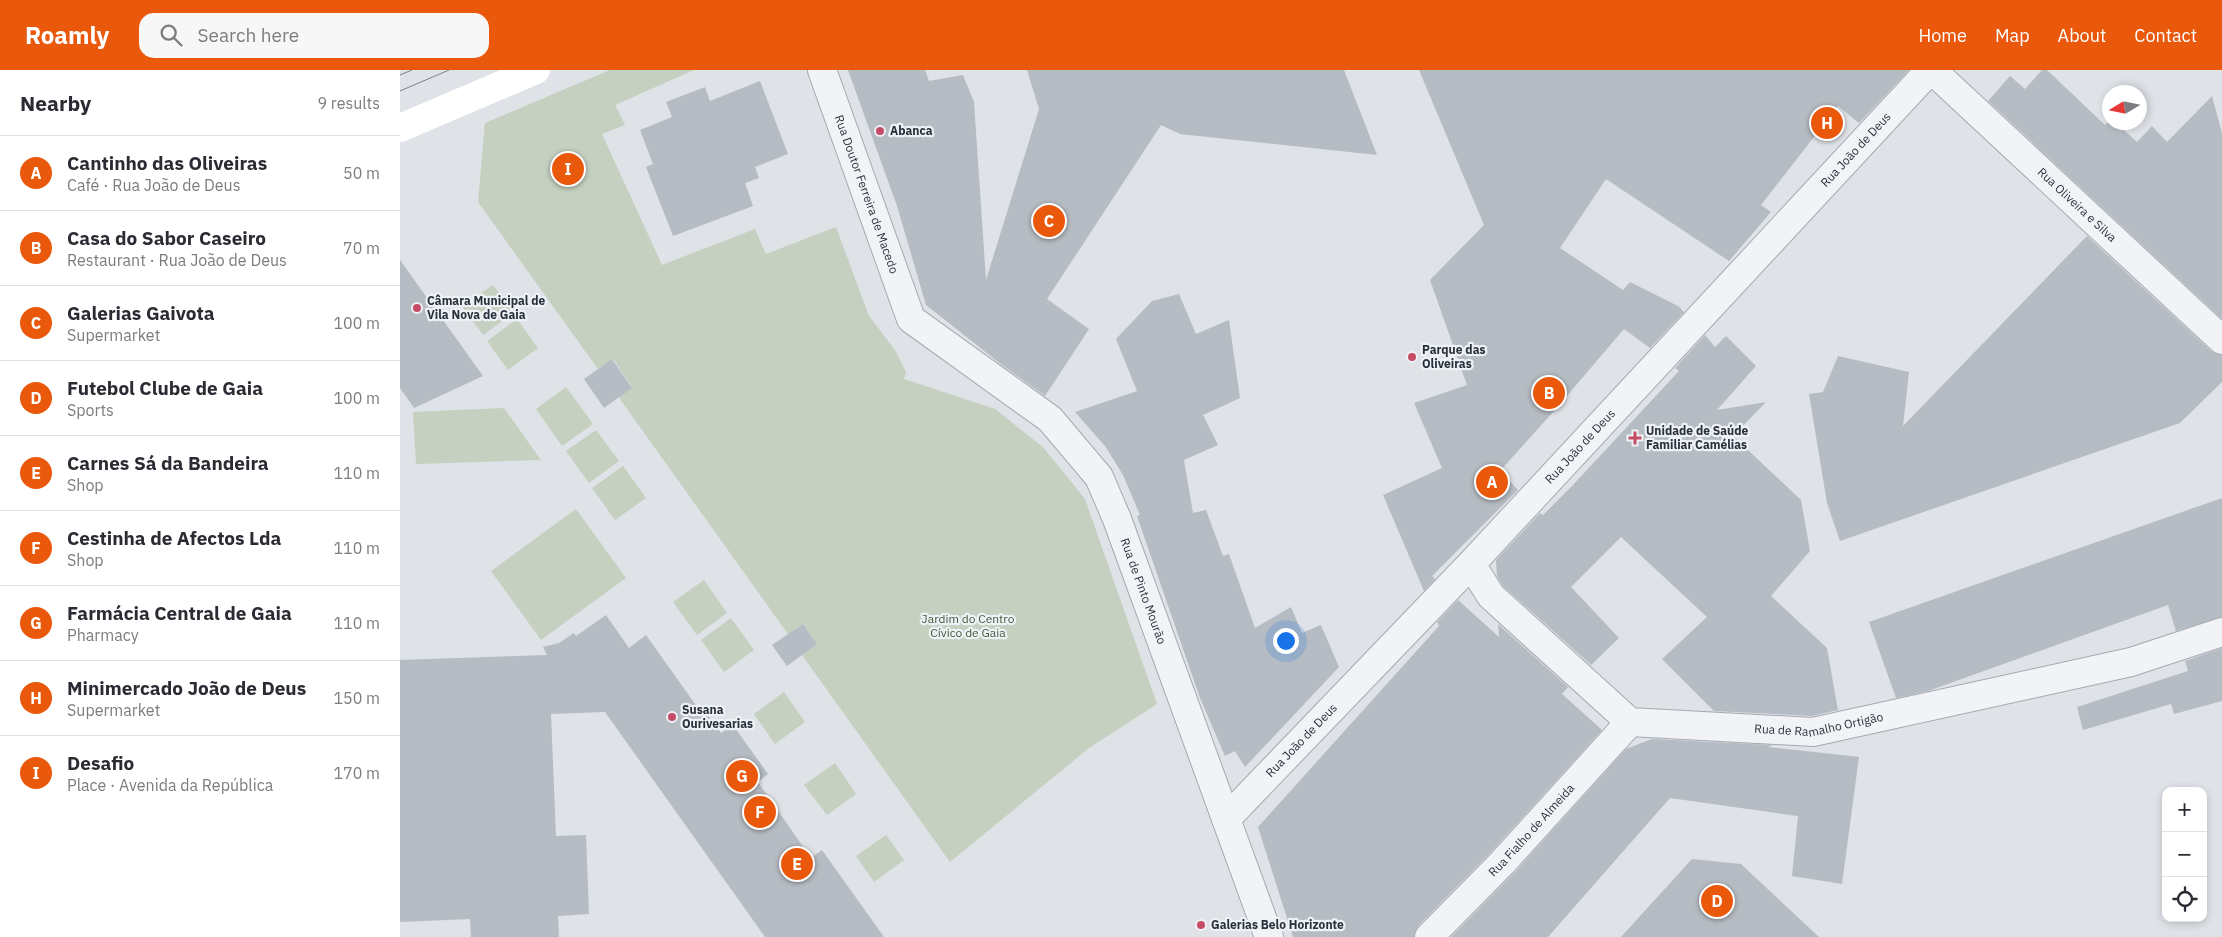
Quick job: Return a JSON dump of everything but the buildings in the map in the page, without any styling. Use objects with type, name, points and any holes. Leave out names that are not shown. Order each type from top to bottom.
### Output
[{"type":"main road","points":[[400,128],[536,70]]},
{"type":"street","name":"Rua Doutor Ferreira de Macedo","points":[[822,70],[911,319]]},
{"type":"street","name":"Rua Oliveira e Silva","points":[[1931,70],[2222,340]]},
{"type":"street","name":"Rua João de Deus","points":[[1226,819],[1471,564],[1931,70]]},
{"type":"street","name":"Rua de Pinto Mourão","points":[[911,319],[1050,419],[1099,478],[1117,519],[1269,937]]},
{"type":"street","points":[[1471,564],[1492,596],[1630,722]]},
{"type":"street","name":"Rua de Ramalho Ortigão","points":[[1630,722],[1813,732],[2131,662],[2222,632]]},
{"type":"street","name":"Rua Fialho de Almeida","points":[[1429,937],[1503,862],[1630,722]]},
{"type":"green space","name":"Jardim do Centro Cívico de Gaia","points":[[610,70],[694,70],[615,105],[625,125],[602,134],[662,265],[755,229],[766,254],[836,227],[869,316],[895,350],[906,372],[904,379],[995,409],[1043,447],[1085,499],[1157,704],[1089,748],[950,862],[802,655],[817,644],[803,624],[788,634],[622,402],[619,397],[632,387],[613,359],[598,369],[478,202],[485,123]]},
{"type":"green space","points":[[493,285],[513,313],[483,335],[462,306]]},
{"type":"green space","points":[[517,319],[538,348],[508,370],[487,341]]},
{"type":"green space","points":[[566,387],[593,424],[562,446],[536,409]]},
{"type":"green space","points":[[504,408],[541,460],[416,464],[413,412]]},
{"type":"green space","points":[[596,430],[619,461],[589,483],[566,451]]},
{"type":"green space","points":[[623,466],[646,498],[615,520],[592,488]]},
{"type":"green space","points":[[576,509],[626,578],[541,640],[491,571]]},
{"type":"green space","points":[[704,580],[727,613],[697,635],[673,602]]},
{"type":"green space","points":[[731,618],[754,650],[724,672],[701,640]]},
{"type":"green space","points":[[784,692],[805,722],[775,744],[754,714]]},
{"type":"green space","points":[[835,763],[856,794],[827,815],[804,785]]},
{"type":"green space","points":[[886,835],[904,860],[874,882],[856,856]]},
{"type":"tram line","points":[[400,75],[412,70]]},
{"type":"tram line","points":[[400,91],[449,70]]},
{"type":"place","name":"Minimercado João de Deus","points":[[1827,123]]},
{"type":"place","name":"Abanca","points":[[880,131]]},
{"type":"place","name":"Desafio","points":[[568,169]]},
{"type":"place","name":"Galerias Gaivota","points":[[1049,221]]},
{"type":"place","name":"Câmara Municipal de Vila Nova de Gaia","points":[[417,308]]},
{"type":"place","name":"Parque das Oliveiras","points":[[1412,357]]},
{"type":"place","name":"Casa do Sabor Caseiro","points":[[1549,393]]},
{"type":"place","name":"Unidade de Saúde Familiar Camélias","points":[[1635,438]]},
{"type":"place","name":"Cantinho das Oliveiras","points":[[1492,482]]},
{"type":"place","name":"Susana Ourivesarias","points":[[672,717]]},
{"type":"place","name":"Farmácia Central de Gaia","points":[[742,776]]},
{"type":"place","name":"Cestinha de Afectos Lda","points":[[760,812]]},
{"type":"place","name":"Carnes Sá da Bandeira","points":[[797,864]]},
{"type":"place","name":"Futebol Clube de Gaia","points":[[1717,901]]},
{"type":"place","name":"Galerias Belo Horizonte","points":[[1201,925]]}]
